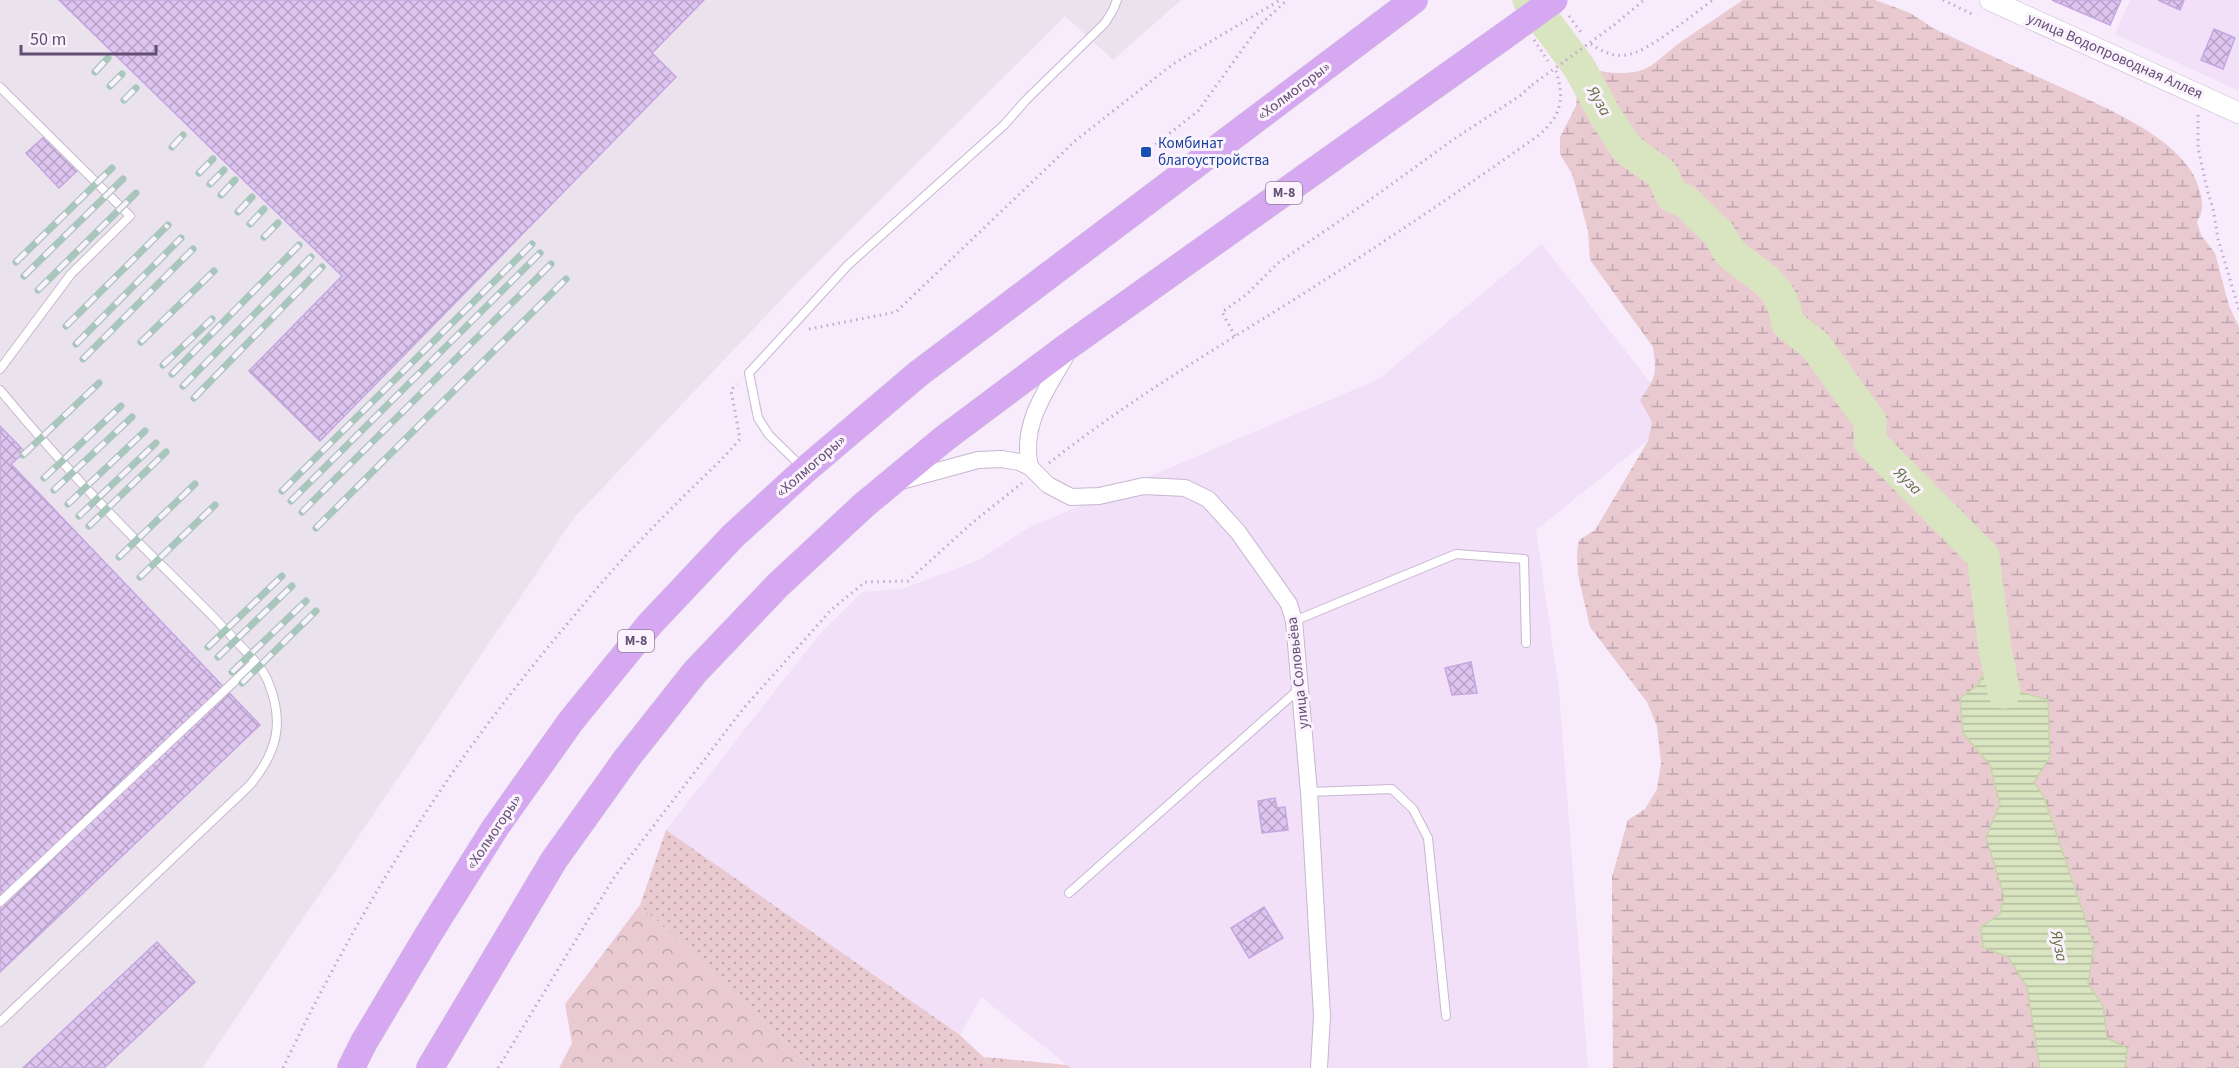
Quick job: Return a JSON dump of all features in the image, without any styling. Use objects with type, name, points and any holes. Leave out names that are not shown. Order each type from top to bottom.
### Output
[{"type":"highway","name":"«Холмогоры»","points":[[351,1068],[416,954],[495,828],[571,721],[650,624],[733,536],[804,470],[918,374],[1414,0]]},
{"type":"highway","name":"М-8","points":[[430,1068],[554,860],[627,758],[695,672],[804,561],[889,484],[945,438],[1074,342],[1554,0]]},
{"type":"street","name":"улица Водопроводная Аллея","points":[[1990,0],[2239,113]]},
{"type":"street","points":[[1033,470],[1027,454],[1028,430],[1042,399],[1074,342]]},
{"type":"street","name":"улица Соловьёва","points":[[889,484],[978,460],[1002,459],[1019,462],[1033,470],[1048,485],[1071,497],[1099,496],[1144,486],[1185,488],[1197,493],[1223,513],[1238,532],[1289,604],[1294,621],[1310,792],[1322,1016],[1319,1068]]},
{"type":"lane","points":[[804,470],[769,435],[758,418],[749,373],[848,265],[1004,125],[1026,100],[1105,23],[1117,0]]},
{"type":"lane","points":[[0,87],[130,216],[71,274],[0,369]]},
{"type":"lane","points":[[0,390],[79,481],[224,627],[255,662],[269,683],[277,717],[273,752],[250,785],[0,1022]]},
{"type":"lane","points":[[1294,621],[1456,554],[1524,559],[1526,642]]},
{"type":"lane","points":[[0,902],[255,662]]},
{"type":"lane","points":[[1069,893],[1300,688]]},
{"type":"lane","points":[[1310,792],[1392,789],[1413,809],[1428,838],[1446,1016]]},
{"type":"path","points":[[806,329],[896,312],[1075,141],[1173,64],[1280,0]]},
{"type":"path","points":[[1146,152],[1198,111],[1260,25],[1287,0]]},
{"type":"path","points":[[1235,336],[1222,312],[1246,295],[1278,263],[1454,139],[1521,95],[1644,0]]},
{"type":"path","points":[[1591,44],[1617,55],[1635,53],[1713,0]]},
{"type":"path","points":[[1943,0],[1972,14]]},
{"type":"path","points":[[498,1068],[614,879],[743,709],[831,610],[865,582],[908,581],[1033,470],[1147,391],[1432,209],[1539,135],[1551,124],[1558,112],[1561,89],[1556,71]]},
{"type":"path","points":[[2204,97],[2198,112],[2198,148],[2218,239],[2239,310]]},
{"type":"path","points":[[283,1068],[309,1012],[386,878],[455,770],[504,703],[585,602],[677,503],[740,440],[731,390],[749,373]]},
{"type":"shaded area","points":[[0,0],[1181,0],[1113,60],[1065,16],[798,282],[573,519],[202,1068],[0,1068]]},
{"type":"shaded area","points":[[2130,0],[2239,0],[2239,91],[2115,34]]},
{"type":"shaded area","points":[[1542,244],[1677,417],[1536,530],[1559,691],[1588,1068],[1071,1068],[981,997],[960,1035],[666,830],[818,636],[862,592],[902,589],[979,560],[1028,528],[1379,379]]},
{"type":"green space","points":[[1743,0],[1875,0],[1910,13],[1933,28],[2136,124],[2178,154],[2192,172],[2202,204],[2197,222],[2201,235],[2215,253],[2229,306],[2239,327],[2239,1068],[2125,1068],[2127,1048],[2107,1038],[2103,1007],[2088,984],[2094,945],[2044,797],[2034,781],[2050,757],[2017,691],[2010,665],[1963,733],[1990,765],[2000,804],[1986,837],[2004,896],[2000,914],[1981,927],[1983,946],[2008,957],[2027,987],[2040,1068],[1613,1068],[1612,877],[1628,820],[1645,809],[1657,789],[1661,763],[1657,726],[1647,702],[1590,627],[1578,575],[1577,552],[1579,540],[1595,530],[1648,441],[1652,422],[1640,400],[1652,380],[1655,364],[1653,347],[1590,260],[1588,231],[1572,174],[1560,154],[1560,137],[1576,106],[1579,67],[1616,73],[1645,69]]},
{"type":"green space","points":[[666,830],[960,1035],[995,1068],[813,1068],[640,905]]},
{"type":"green space","points":[[640,905],[813,1068],[559,1068],[572,1043],[565,1004]]},
{"type":"green space","points":[[984,1057],[1067,1065],[1071,1068],[995,1068]]},
{"type":"water","points":[[1995,649],[2007,662],[2017,691],[2048,700],[2050,757],[2034,782],[2044,797],[2094,945],[2088,984],[2103,1006],[2107,1038],[2127,1048],[2125,1068],[2040,1068],[2027,987],[2008,957],[1983,947],[1981,927],[2000,914],[2004,896],[1986,837],[2000,804],[1990,765],[1963,733],[1960,698],[1978,685]]},
{"type":"building","points":[[59,0],[704,0],[652,53],[676,77],[320,441],[249,371],[342,276]]},
{"type":"building","points":[[2052,0],[2121,0],[2110,25]]},
{"type":"building","points":[[2158,0],[2184,0],[2180,10]]},
{"type":"building","points":[[2214,29],[2235,38],[2223,69],[2201,60]]},
{"type":"building","points":[[45,136],[78,170],[59,188],[26,153]]},
{"type":"building","points":[[0,426],[25,452],[11,464],[260,725],[0,972]]},
{"type":"building","points":[[1471,662],[1477,693],[1452,695],[1445,668]]},
{"type":"building","points":[[1275,798],[1277,808],[1285,807],[1288,830],[1262,833],[1258,801]]},
{"type":"building","points":[[1264,907],[1283,938],[1249,958],[1231,928]]},
{"type":"building","points":[[157,942],[195,982],[104,1068],[23,1068]]},
{"type":"waterway","name":"Яуза","points":[[1529,0],[1579,67],[1605,115],[1627,149],[1662,174],[1672,196],[1685,201],[1719,234],[1730,253],[1767,281],[1777,292],[1788,324],[1815,345],[1870,421],[1870,442],[1983,556],[1995,649],[2004,692]]},
{"type":"railway","points":[[95,72],[108,58]]},
{"type":"railway","points":[[110,86],[122,74]]},
{"type":"railway","points":[[124,100],[136,88]]},
{"type":"railway","points":[[172,147],[183,135]]},
{"type":"railway","points":[[199,173],[213,159]]},
{"type":"railway","points":[[16,262],[112,168]]},
{"type":"railway","points":[[210,184],[224,170]]},
{"type":"railway","points":[[24,276],[123,179]]},
{"type":"railway","points":[[221,195],[235,180]]},
{"type":"railway","points":[[38,290],[136,193]]},
{"type":"railway","points":[[238,212],[252,197]]},
{"type":"railway","points":[[250,224],[264,209]]},
{"type":"railway","points":[[264,237],[278,223]]},
{"type":"railway","points":[[66,326],[168,225]]},
{"type":"railway","points":[[76,344],[181,238]]},
{"type":"railway","points":[[282,491],[532,244]]},
{"type":"railway","points":[[172,374],[299,245]]},
{"type":"railway","points":[[83,359],[193,249]]},
{"type":"railway","points":[[291,501],[540,253]]},
{"type":"railway","points":[[183,386],[311,257]]},
{"type":"railway","points":[[302,512],[551,264]]},
{"type":"railway","points":[[194,398],[322,267]]},
{"type":"railway","points":[[141,342],[214,271]]},
{"type":"railway","points":[[316,528],[566,279]]},
{"type":"railway","points":[[163,365],[212,319]]},
{"type":"railway","points":[[23,455],[99,383]]},
{"type":"railway","points":[[44,478],[121,406]]},
{"type":"railway","points":[[54,490],[132,417]]},
{"type":"railway","points":[[68,504],[145,431]]},
{"type":"railway","points":[[79,516],[156,443]]},
{"type":"railway","points":[[89,526],[166,452]]},
{"type":"railway","points":[[119,557],[195,484]]},
{"type":"railway","points":[[140,577],[215,505]]},
{"type":"railway","points":[[208,647],[282,576]]},
{"type":"railway","points":[[218,657],[292,586]]},
{"type":"railway","points":[[232,672],[306,601]]},
{"type":"railway","points":[[242,683],[316,611]]},
{"type":"place","name":"Комбинат благоустройства","points":[[1146,152]]}]
